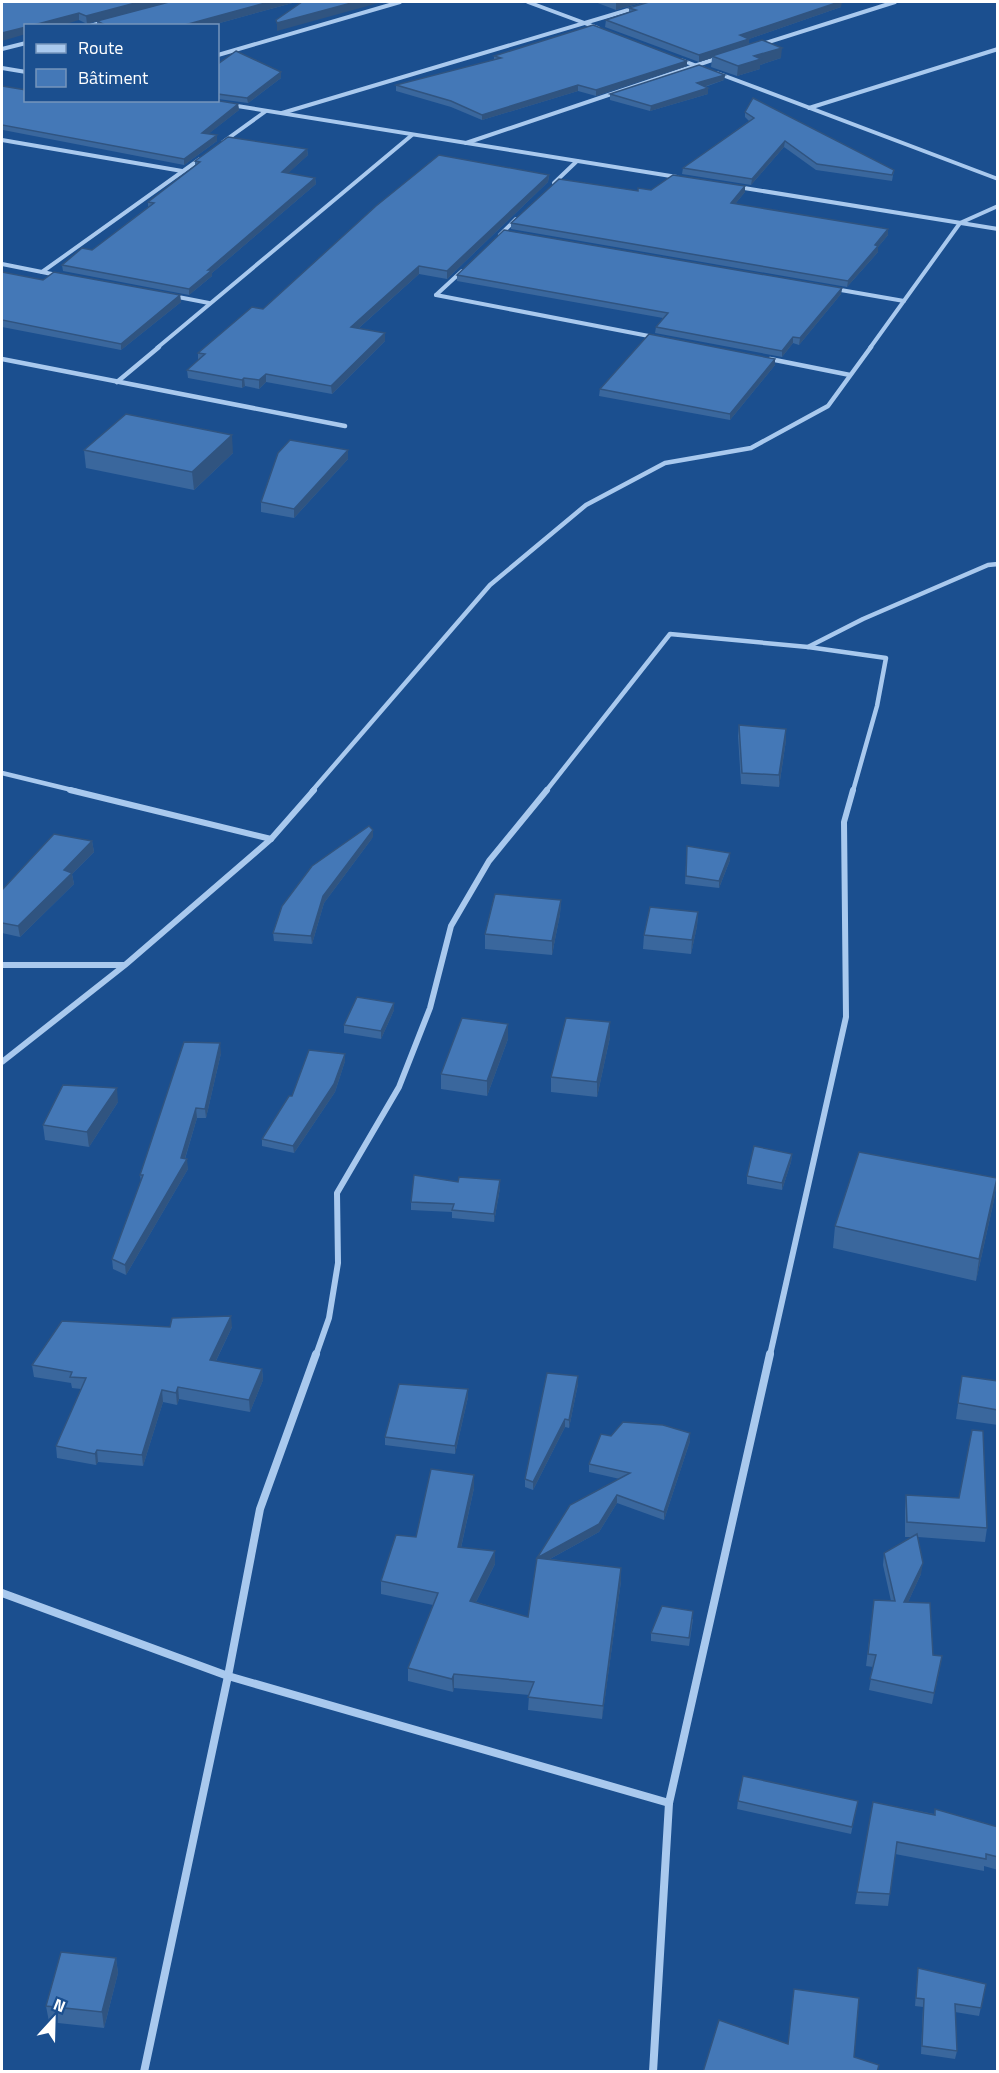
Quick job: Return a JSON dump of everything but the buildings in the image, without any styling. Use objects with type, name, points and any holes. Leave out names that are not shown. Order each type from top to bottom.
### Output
[{"type":"street","points":[[219,55],[400,2]]},
{"type":"street","points":[[528,2],[607,31]]},
{"type":"street","points":[[752,48],[896,2]]},
{"type":"street","points":[[280,113],[645,4]]},
{"type":"street","points":[[97,24],[112,20]]},
{"type":"street","points":[[2,49],[24,44]]},
{"type":"street","points":[[809,108],[998,49]]},
{"type":"street","points":[[465,143],[729,55]]},
{"type":"street","points":[[674,57],[998,179]]},
{"type":"street","points":[[2,68],[24,72]]},
{"type":"street","points":[[223,104],[682,178]]},
{"type":"street","points":[[219,145],[266,111]]},
{"type":"street","points":[[117,382],[412,135]]},
{"type":"street","points":[[2,141],[182,171]]},
{"type":"street","points":[[2,149],[11,142]]},
{"type":"street","points":[[42,272],[201,158]]},
{"type":"street","points":[[553,185],[577,161]]},
{"type":"street","points":[[728,186],[998,229]]},
{"type":"street","points":[[2,1062],[125,964],[271,839],[490,585],[586,505],[665,463],[751,448],[828,406],[960,223],[998,206]]},
{"type":"street","points":[[495,240],[520,216]]},
{"type":"street","points":[[504,232],[515,234]]},
{"type":"street","points":[[2,264],[64,276]]},
{"type":"street","points":[[470,264],[436,296],[655,337]]},
{"type":"street","points":[[833,289],[904,301]]},
{"type":"street","points":[[165,295],[209,303]]},
{"type":"street","points":[[758,357],[850,375]]},
{"type":"street","points":[[2,359],[345,426]]},
{"type":"street","points":[[808,647],[863,619],[988,565],[998,564]]},
{"type":"street","points":[[144,2072],[228,1676],[260,1509],[329,1318],[338,1263],[337,1193],[399,1088],[430,1008],[451,926],[489,861],[599,726],[670,634],[808,647],[886,658],[877,706],[844,822],[846,1017],[669,1803],[653,2072]]},
{"type":"street","points":[[2,773],[271,839]]},
{"type":"street","points":[[2,966],[125,964]]},
{"type":"street","points":[[2,1593],[228,1676],[669,1803]]}]
